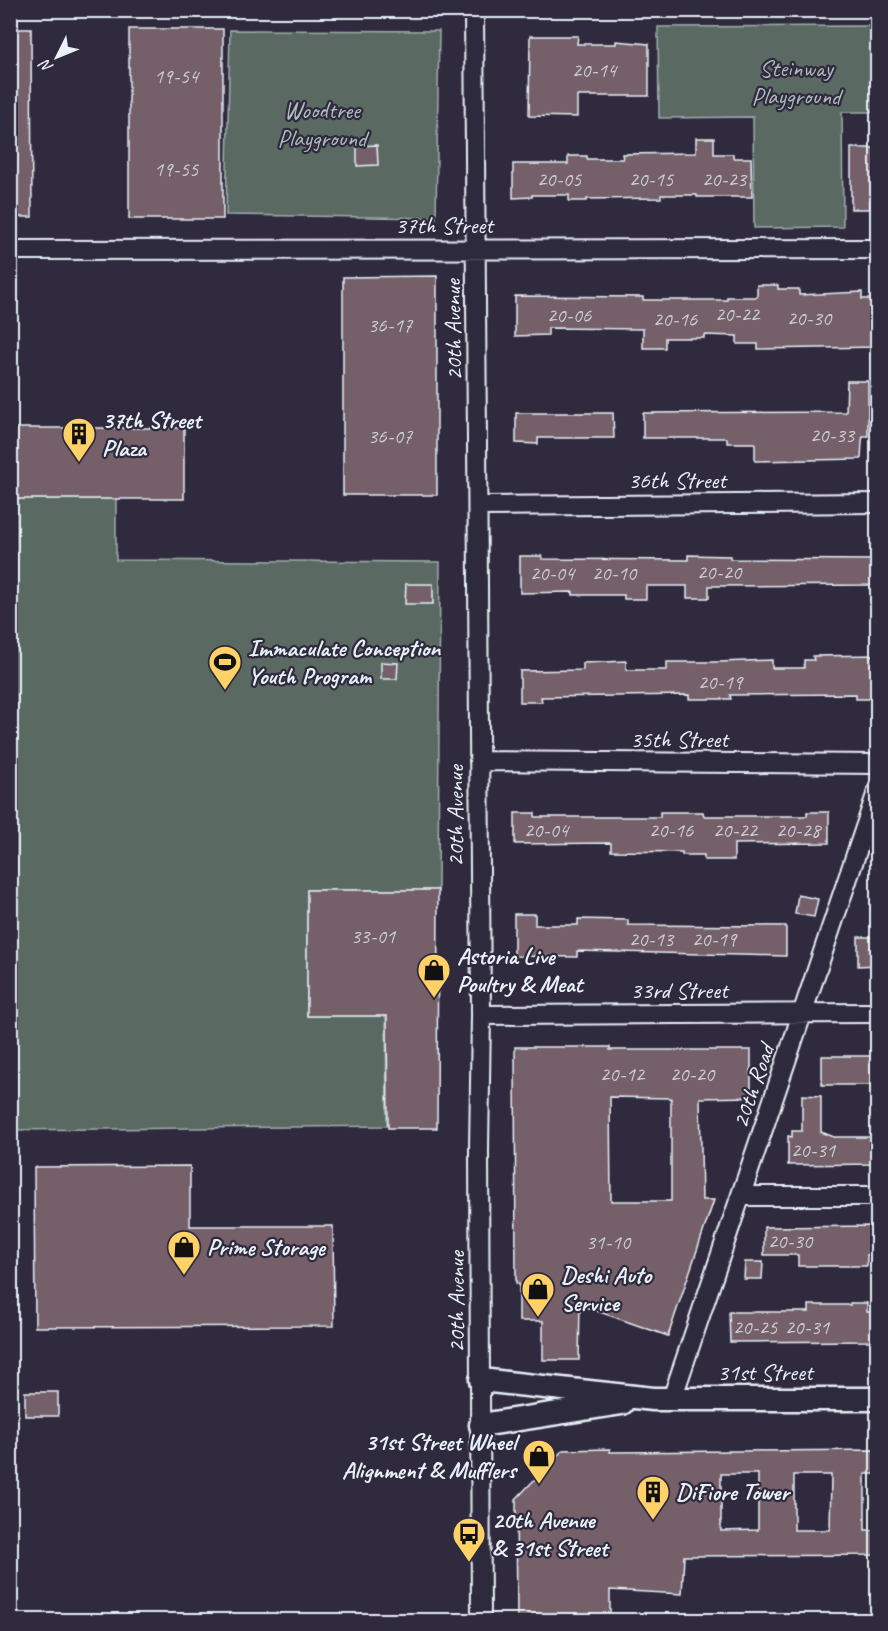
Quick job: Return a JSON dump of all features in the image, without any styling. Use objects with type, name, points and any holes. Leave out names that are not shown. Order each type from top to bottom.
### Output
[{"type":"street","name":"20th Avenue","points":[[474,10],[481,1015],[479,1149],[481,1620]]},
{"type":"street","name":"37th Street","points":[[10,250],[878,249]]},
{"type":"street","name":"36th Street","points":[[478,506],[878,503]]},
{"type":"street","name":"35th Street","points":[[479,761],[878,765]]},
{"type":"street","name":"20th Road","points":[[663,1399],[741,1196],[878,789]]},
{"type":"street","name":"33rd Street","points":[[481,1015],[878,1013]]},
{"type":"street","points":[[741,1196],[878,1196]]},
{"type":"street","name":"31st Street","points":[[481,1380],[663,1399],[878,1399]]},
{"type":"street","name":"31st Street","points":[[481,1425],[663,1399]]},
{"type":"green space","name":"Steinway Playground","points":[[877,26],[877,112],[842,112],[843,227],[754,228],[753,117],[659,118],[658,27]]},
{"type":"green space","name":"Woodtree Playground","points":[[230,30],[439,31],[436,218],[226,215]]},
{"type":"green space","points":[[10,499],[116,499],[116,560],[440,562],[438,890],[307,890],[307,1016],[386,1016],[387,1126],[11,1130]]},
{"type":"building","points":[[10,29],[31,29],[32,217],[10,217]]},
{"type":"building","points":[[129,29],[223,29],[223,219],[129,219]]},
{"type":"building","points":[[530,36],[578,36],[577,44],[616,44],[616,41],[649,44],[649,96],[577,96],[577,117],[529,116]]},
{"type":"building","points":[[696,138],[714,138],[714,154],[733,154],[733,158],[751,158],[752,197],[661,195],[661,198],[587,199],[587,201],[569,201],[569,195],[532,195],[532,197],[513,198],[513,164],[568,164],[568,156],[587,156],[587,159],[623,159],[622,154],[696,153]]},
{"type":"building","points":[[377,145],[378,165],[357,166],[357,146]]},
{"type":"building","points":[[851,148],[878,148],[878,200],[870,200],[870,209],[851,209]]},
{"type":"building","points":[[437,276],[437,495],[343,495],[343,277]]},
{"type":"building","points":[[757,285],[778,285],[778,289],[799,289],[799,295],[862,292],[862,299],[878,299],[878,347],[758,349],[758,344],[737,344],[737,336],[704,335],[704,338],[665,338],[665,348],[643,348],[643,329],[548,328],[548,335],[515,336],[515,296],[727,300],[727,297],[757,297]]},
{"type":"building","points":[[847,381],[868,381],[868,436],[863,436],[861,459],[755,461],[755,443],[727,443],[727,438],[643,438],[643,413],[846,412]]},
{"type":"building","points":[[516,413],[613,413],[614,438],[538,438],[538,444],[516,443]]},
{"type":"building","name":"37th Street Plaza","points":[[10,428],[184,428],[184,499],[10,499]]},
{"type":"building","points":[[688,555],[730,556],[730,559],[878,560],[878,585],[709,586],[709,598],[687,598],[687,586],[646,586],[646,599],[624,599],[624,595],[573,595],[573,592],[520,593],[520,556],[542,556],[542,559],[688,560]]},
{"type":"building","points":[[406,584],[433,584],[433,604],[405,604]]},
{"type":"building","points":[[877,655],[878,699],[856,699],[856,694],[730,695],[731,699],[689,699],[689,695],[541,697],[542,702],[520,702],[520,671],[583,670],[583,663],[626,661],[626,670],[667,670],[667,662],[772,660],[772,668],[804,668],[804,660],[814,660],[813,656]]},
{"type":"building","points":[[381,662],[398,663],[397,679],[381,679]]},
{"type":"building","points":[[660,812],[703,812],[704,816],[807,816],[807,812],[829,812],[829,843],[734,844],[734,860],[704,860],[704,855],[682,855],[682,852],[611,851],[611,843],[515,844],[515,813],[535,813],[535,817],[660,817]]},
{"type":"building","points":[[307,890],[438,890],[437,1128],[388,1128],[387,1016],[307,1016]]},
{"type":"building","points":[[798,895],[818,899],[814,917],[795,914]]},
{"type":"building","points":[[514,914],[535,914],[535,925],[578,925],[578,919],[628,920],[628,925],[786,926],[786,956],[577,951],[577,957],[514,956]]},
{"type":"building","points":[[858,937],[878,937],[878,965],[858,966]]},
{"type":"building","points":[[515,1047],[751,1050],[751,1097],[700,1098],[702,1200],[714,1200],[668,1336],[580,1305],[579,1360],[543,1360],[543,1321],[519,1321],[519,1284],[516,1283]],"holes":[[[610,1097],[671,1098],[671,1201],[611,1201]]]},
{"type":"building","points":[[822,1056],[878,1056],[878,1085],[822,1085]]},
{"type":"building","points":[[802,1095],[821,1096],[821,1132],[834,1137],[878,1137],[878,1164],[788,1165],[788,1136],[792,1137],[792,1131],[802,1131]]},
{"type":"building","name":"Prime Storage","points":[[190,1166],[190,1226],[333,1226],[334,1326],[35,1327],[34,1167]]},
{"type":"building","points":[[878,1226],[878,1254],[867,1255],[867,1266],[798,1266],[798,1255],[764,1255],[764,1227]]},
{"type":"building","points":[[745,1262],[763,1262],[762,1279],[744,1279]]},
{"type":"building","points":[[850,1303],[867,1303],[867,1312],[878,1312],[878,1341],[730,1342],[729,1312],[809,1312],[809,1305],[850,1305]]},
{"type":"building","points":[[25,1392],[58,1392],[58,1416],[25,1416]]},
{"type":"building","points":[[610,1449],[610,1452],[878,1450],[878,1474],[865,1474],[865,1530],[878,1530],[878,1555],[684,1556],[682,1594],[610,1590],[610,1620],[517,1620],[516,1499],[563,1450]],"holes":[[[721,1474],[758,1474],[758,1530],[721,1531]],[[794,1475],[831,1475],[830,1530],[794,1530]]]},
{"type":"place","name":"37th Street Plaza","points":[[79,463]]},
{"type":"place","name":"Immaculate Conception Youth Program","points":[[225,691]]},
{"type":"place","name":"Astoria Live Poultry & Meat","points":[[434,999]]},
{"type":"place","name":"Prime Storage","points":[[184,1276]]},
{"type":"place","name":"Deshi Auto Service","points":[[538,1318]]},
{"type":"place","name":"31st Street Wheel Alignment & Mufflers","points":[[539,1485]]},
{"type":"place","name":"DiFiore Tower","points":[[653,1521]]},
{"type":"place","name":"20th Avenue & 31st Street","points":[[469,1563]]}]
